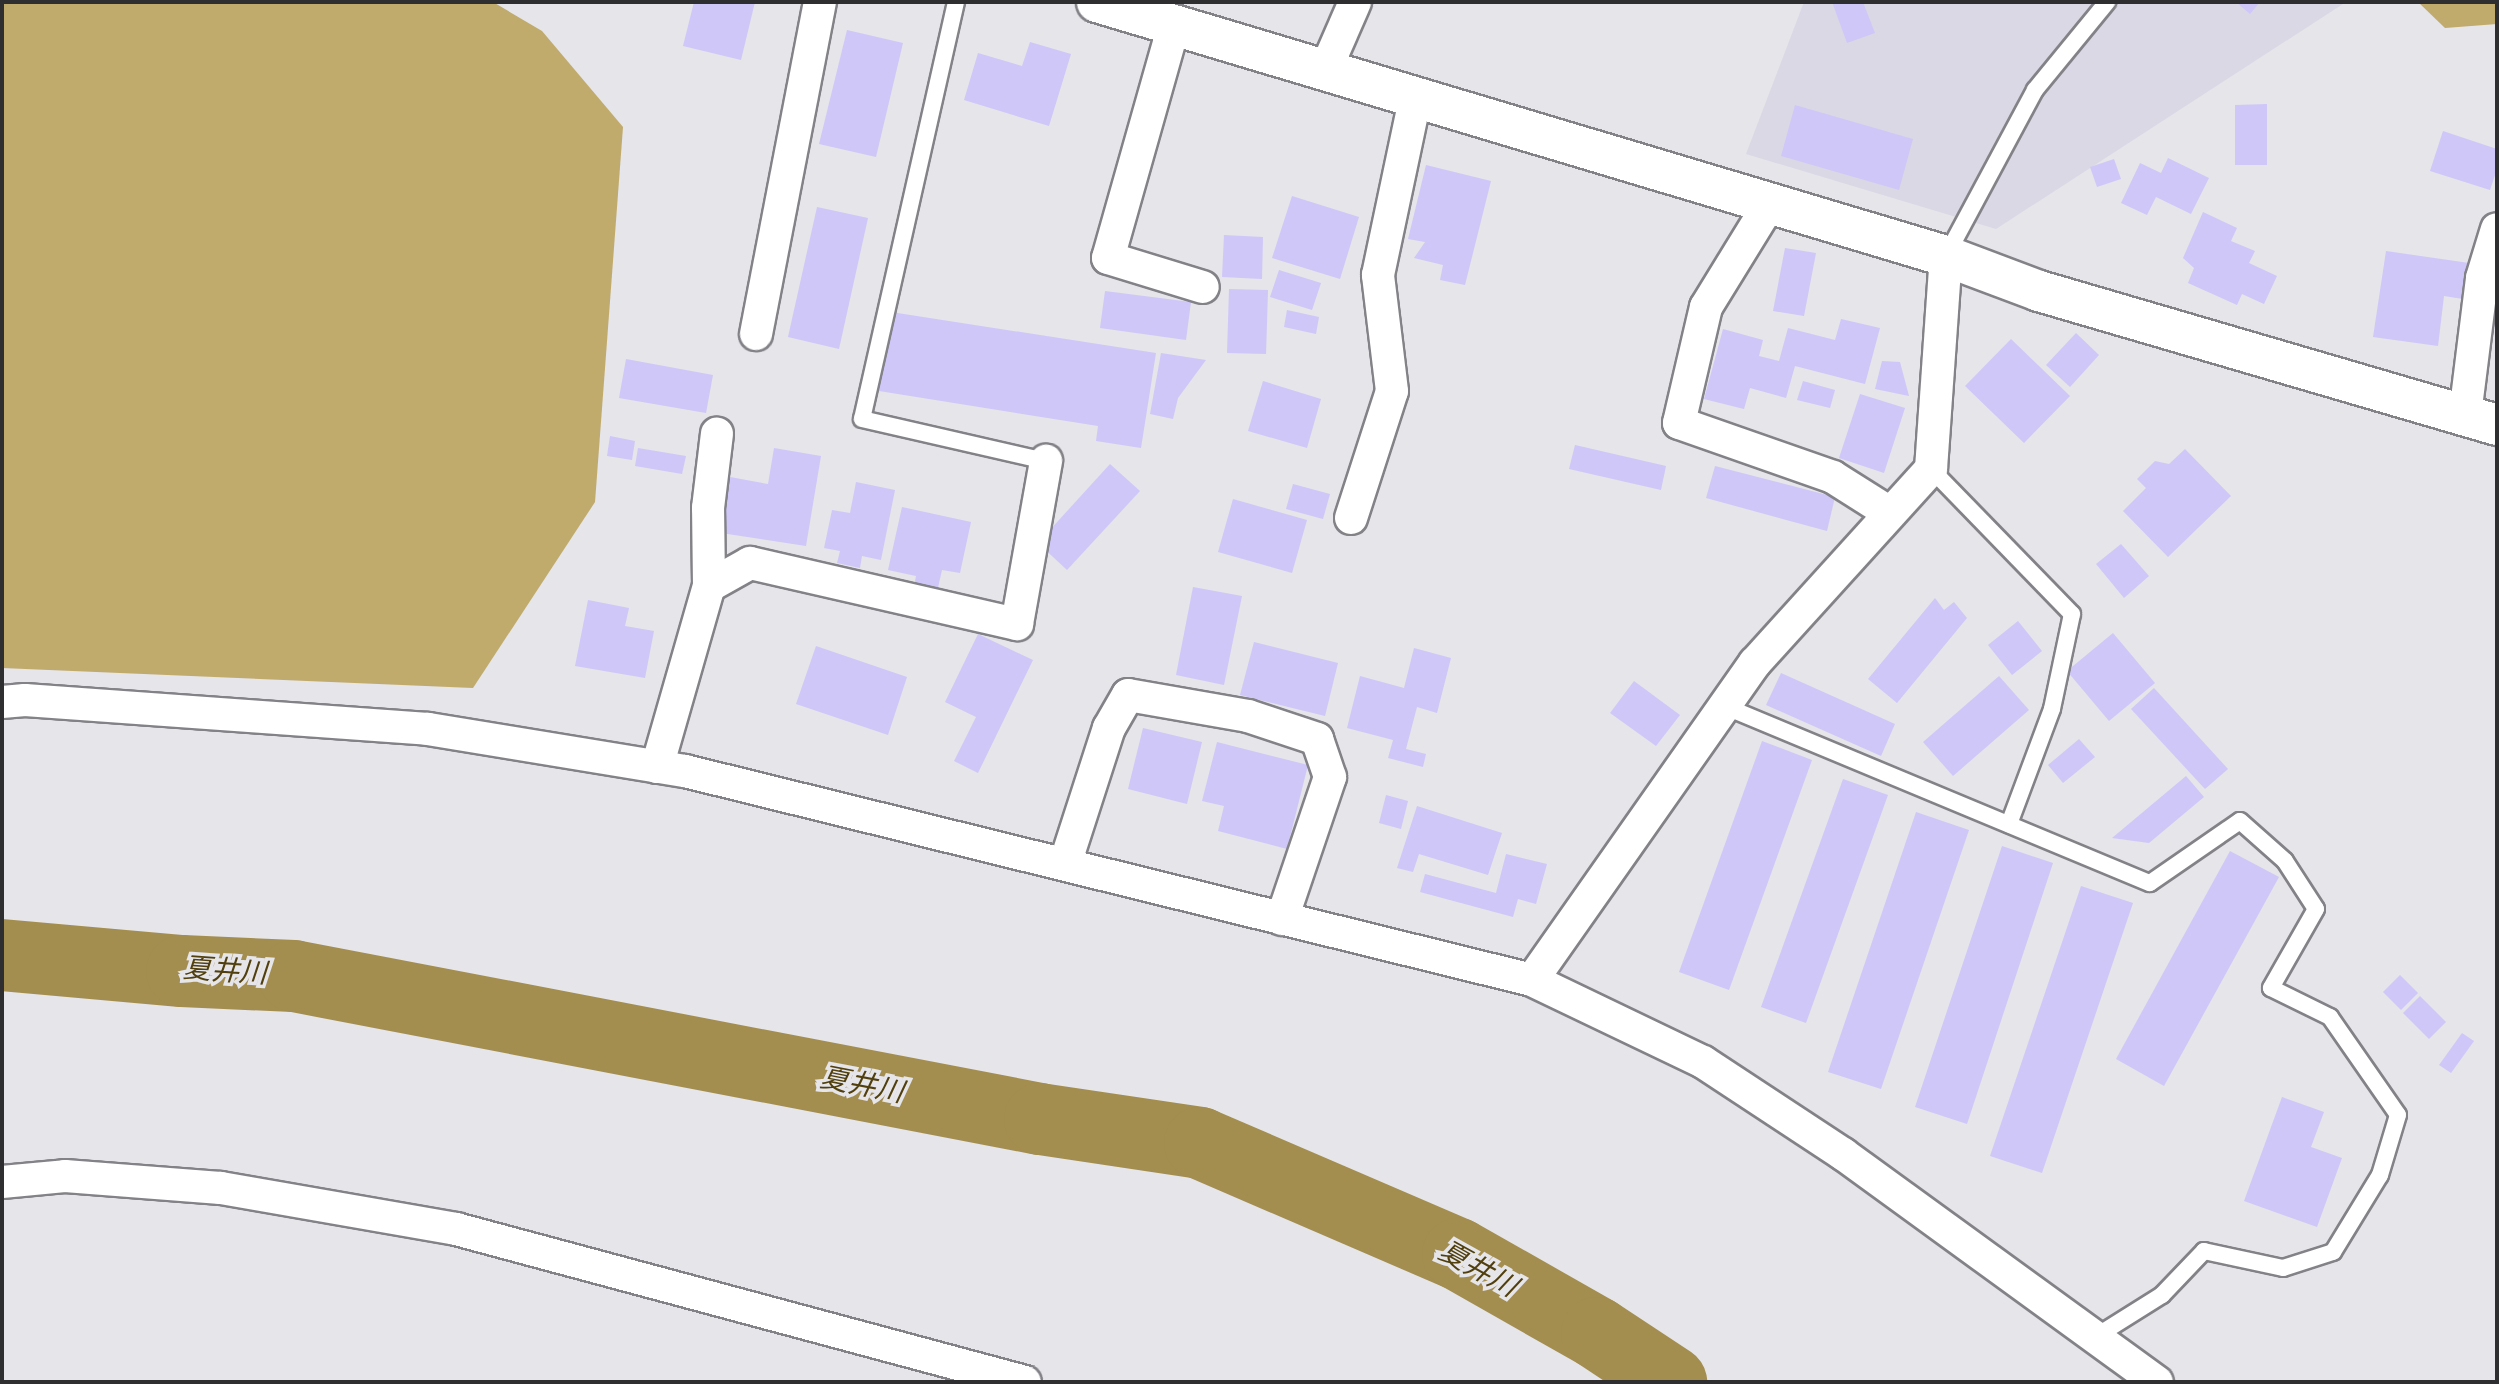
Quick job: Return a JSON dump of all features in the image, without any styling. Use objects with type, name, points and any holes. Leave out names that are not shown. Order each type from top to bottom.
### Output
[{"type":"street","points":[[756,334],[820,2]]},
{"type":"street","points":[[1097,2],[1946,256],[2039,291],[2481,420],[2482,278],[2497,229]]},
{"type":"street","points":[[1325,71],[1355,2]]},
{"type":"street","points":[[1174,25],[1108,258],[1203,287]]},
{"type":"street","points":[[1351,518],[1392,391],[1378,275],[1415,99]]},
{"type":"street","points":[[1770,203],[1706,307],[1679,423],[1833,477],[1890,513]]},
{"type":"street","points":[[1532,980],[1755,663],[1931,469],[1946,256]]},
{"type":"street","points":[[657,767],[709,586],[708,508],[717,434]]},
{"type":"street","points":[[709,586],[750,563],[1017,624],[1046,461]]},
{"type":"street","points":[[1065,864],[1109,728],[1128,695],[1248,716],[1317,739],[1330,777],[1282,919]]},
{"type":"street","points":[[2,702],[25,700],[428,729],[657,767],[1532,980],[1703,1062],[1843,1154],[2157,1382]]},
{"type":"street","points":[[2,1182],[65,1176],[221,1188],[456,1229],[1025,1382]]},
{"type":"lane","points":[[956,2],[862,419],[1046,461]]},
{"type":"lane","points":[[1946,256],[2035,90],[2107,2]]},
{"type":"lane","points":[[1931,469],[2072,614],[2052,709],[2009,824]]},
{"type":"lane","points":[[1724,706],[2150,883],[2240,821],[2285,861],[2316,909],[2271,988],[2330,1017],[2398,1115],[2380,1175],[2333,1252],[2283,1268],[2204,1251],[2162,1295],[2095,1337]]},
{"type":"shaded area","points":[[2,2],[493,2],[542,31],[623,127],[595,502],[473,688],[2,668]]},
{"type":"shaded area","points":[[1804,2],[2346,2],[1996,229],[1746,154]]},
{"type":"shaded area","points":[[2418,2],[2497,2],[2497,24],[2445,28]]},
{"type":"building","points":[[694,2],[755,2],[741,60],[683,46]]},
{"type":"building","points":[[1832,2],[1863,2],[1875,33],[1847,43]]},
{"type":"building","points":[[2236,2],[2260,2],[2250,14]]},
{"type":"building","points":[[847,30],[903,43],[876,157],[819,144]]},
{"type":"building","points":[[1030,42],[1071,54],[1049,126],[964,100],[978,53],[1022,66]]},
{"type":"building","points":[[2267,104],[2267,165],[2235,165],[2235,105]]},
{"type":"building","points":[[1795,105],[1913,139],[1899,190],[1781,156]]},
{"type":"building","points":[[2443,131],[2497,149],[2497,169],[2490,190],[2430,171]]},
{"type":"building","points":[[2168,158],[2209,178],[2191,214],[2156,197],[2147,215],[2121,203],[2140,163],[2161,173]]},
{"type":"building","points":[[2114,159],[2121,179],[2097,187],[2090,167]]},
{"type":"building","points":[[1426,165],[1491,181],[1465,285],[1440,280],[1443,265],[1414,258],[1425,242],[1408,239]]},
{"type":"building","points":[[1292,196],[1359,217],[1340,279],[1272,258]]},
{"type":"building","points":[[817,207],[868,218],[839,349],[788,337]]},
{"type":"building","points":[[2203,212],[2237,228],[2231,241],[2255,251],[2249,263],[2277,276],[2264,304],[2242,294],[2237,305],[2188,283],[2194,268],[2183,258]]},
{"type":"building","points":[[1224,235],[1263,237],[1262,279],[1222,277]]},
{"type":"building","points":[[1785,248],[1816,253],[1804,316],[1773,311]]},
{"type":"building","points":[[2386,251],[2469,263],[2463,299],[2444,296],[2438,346],[2373,337]]},
{"type":"building","points":[[1279,270],[1321,283],[1312,310],[1270,297]]},
{"type":"building","points":[[1229,289],[1268,290],[1266,354],[1227,353]]},
{"type":"building","points":[[1105,291],[1191,302],[1186,340],[1100,328]]},
{"type":"building","points":[[1287,310],[1319,317],[1316,334],[1284,327]]},
{"type":"building","points":[[891,312],[1156,353],[1141,448],[1096,441],[1098,426],[879,391]]},
{"type":"building","points":[[1841,319],[1880,328],[1865,384],[1795,366],[1786,398],[1750,388],[1744,409],[1704,399],[1723,329],[1763,340],[1759,356],[1779,361],[1788,328],[1835,340]]},
{"type":"building","points":[[2076,333],[2099,355],[2070,387],[2046,365]]},
{"type":"building","points":[[2011,339],[2070,396],[2024,443],[1965,386]]},
{"type":"building","points":[[1161,353],[1206,360],[1178,398],[1173,419],[1150,414]]},
{"type":"building","points":[[626,359],[713,375],[706,413],[619,398]]},
{"type":"building","points":[[1882,361],[1900,362],[1909,396],[1875,389]]},
{"type":"building","points":[[1263,381],[1321,399],[1307,448],[1248,431]]},
{"type":"building","points":[[1803,381],[1835,390],[1830,408],[1797,400]]},
{"type":"building","points":[[1860,394],[1905,408],[1884,473],[1839,458]]},
{"type":"building","points":[[610,436],[635,441],[632,460],[607,456]]},
{"type":"building","points":[[1575,445],[1666,466],[1661,490],[1569,469]]},
{"type":"building","points":[[638,448],[686,456],[682,474],[635,466]]},
{"type":"building","points":[[774,448],[821,456],[806,546],[721,533],[730,477],[768,484]]},
{"type":"building","points":[[2185,449],[2231,496],[2168,557],[2123,511],[2146,488],[2137,479],[2155,461],[2169,464]]},
{"type":"building","points":[[1110,464],[1140,491],[1067,570],[1038,543]]},
{"type":"building","points":[[1715,466],[1835,497],[1827,531],[1706,498]]},
{"type":"building","points":[[856,482],[895,490],[881,560],[862,556],[860,568],[837,563],[840,551],[824,548],[832,510],[850,513]]},
{"type":"building","points":[[1293,484],[1330,494],[1323,519],[1286,509]]},
{"type":"building","points":[[1233,499],[1307,520],[1292,573],[1218,552]]},
{"type":"building","points":[[902,507],[971,522],[960,573],[942,570],[937,592],[914,587],[916,576],[888,570]]},
{"type":"building","points":[[2121,544],[2149,576],[2124,598],[2096,564]]},
{"type":"building","points":[[1193,587],[1242,596],[1224,685],[1176,675]]},
{"type":"building","points":[[1935,598],[1944,610],[1954,602],[1967,618],[1897,703],[1868,679]]},
{"type":"building","points":[[588,600],[629,608],[625,626],[654,631],[645,678],[575,666]]},
{"type":"building","points":[[2018,621],[2042,651],[2012,675],[1988,645]]},
{"type":"building","points":[[2113,633],[2155,683],[2109,721],[2067,671]]},
{"type":"building","points":[[978,634],[1033,660],[978,773],[954,761],[976,717],[945,702]]},
{"type":"building","points":[[1254,642],[1338,663],[1325,716],[1240,695]]},
{"type":"building","points":[[816,646],[907,677],[888,735],[796,704]]},
{"type":"building","points":[[1414,648],[1451,658],[1437,713],[1417,707],[1406,749],[1426,754],[1423,767],[1388,758],[1393,740],[1347,728],[1360,676],[1404,688]]},
{"type":"building","points":[[1781,673],[1895,724],[1881,756],[1766,705]]},
{"type":"building","points":[[1999,676],[2029,710],[1953,776],[1923,742]]},
{"type":"building","points":[[1634,681],[1680,715],[1656,746],[1610,713]]},
{"type":"building","points":[[2154,688],[2228,769],[2205,789],[2131,709]]},
{"type":"building","points":[[1143,728],[1202,742],[1187,804],[1128,789]]},
{"type":"building","points":[[2079,739],[2095,757],[2063,783],[2048,765]]},
{"type":"building","points":[[1762,741],[1812,760],[1729,990],[1679,972]]},
{"type":"building","points":[[1217,742],[1308,765],[1287,849],[1218,831],[1224,806],[1202,801]]},
{"type":"building","points":[[2186,776],[2204,797],[2149,843],[2112,838]]},
{"type":"building","points":[[1843,779],[1888,795],[1806,1023],[1761,1007]]},
{"type":"building","points":[[1386,795],[1408,801],[1401,829],[1379,823]]},
{"type":"building","points":[[1417,806],[1502,833],[1488,875],[1419,854],[1413,872],[1397,868]]},
{"type":"building","points":[[1916,812],[1969,830],[1881,1089],[1828,1072]]},
{"type":"building","points":[[2002,846],[2053,863],[1967,1124],[1915,1107]]},
{"type":"building","points":[[2230,851],[2279,877],[2164,1086],[2116,1059]]},
{"type":"building","points":[[1506,854],[1547,864],[1536,904],[1518,899],[1513,917],[1420,892],[1425,874],[1496,893]]},
{"type":"building","points":[[2081,886],[2133,903],[2042,1173],[1990,1156]]},
{"type":"building","points":[[2400,975],[2418,993],[2401,1010],[2383,992]]},
{"type":"building","points":[[2420,996],[2446,1022],[2429,1039],[2403,1013]]},
{"type":"building","points":[[2462,1033],[2474,1041],[2451,1073],[2439,1065]]},
{"type":"building","points":[[2282,1097],[2324,1112],[2311,1147],[2342,1158],[2317,1227],[2244,1201]]},
{"type":"waterway","name":"夏井川","points":[[2,955],[182,971],[294,976],[1040,1119],[1200,1143],[1458,1254],[1597,1333],[1671,1382]]}]
